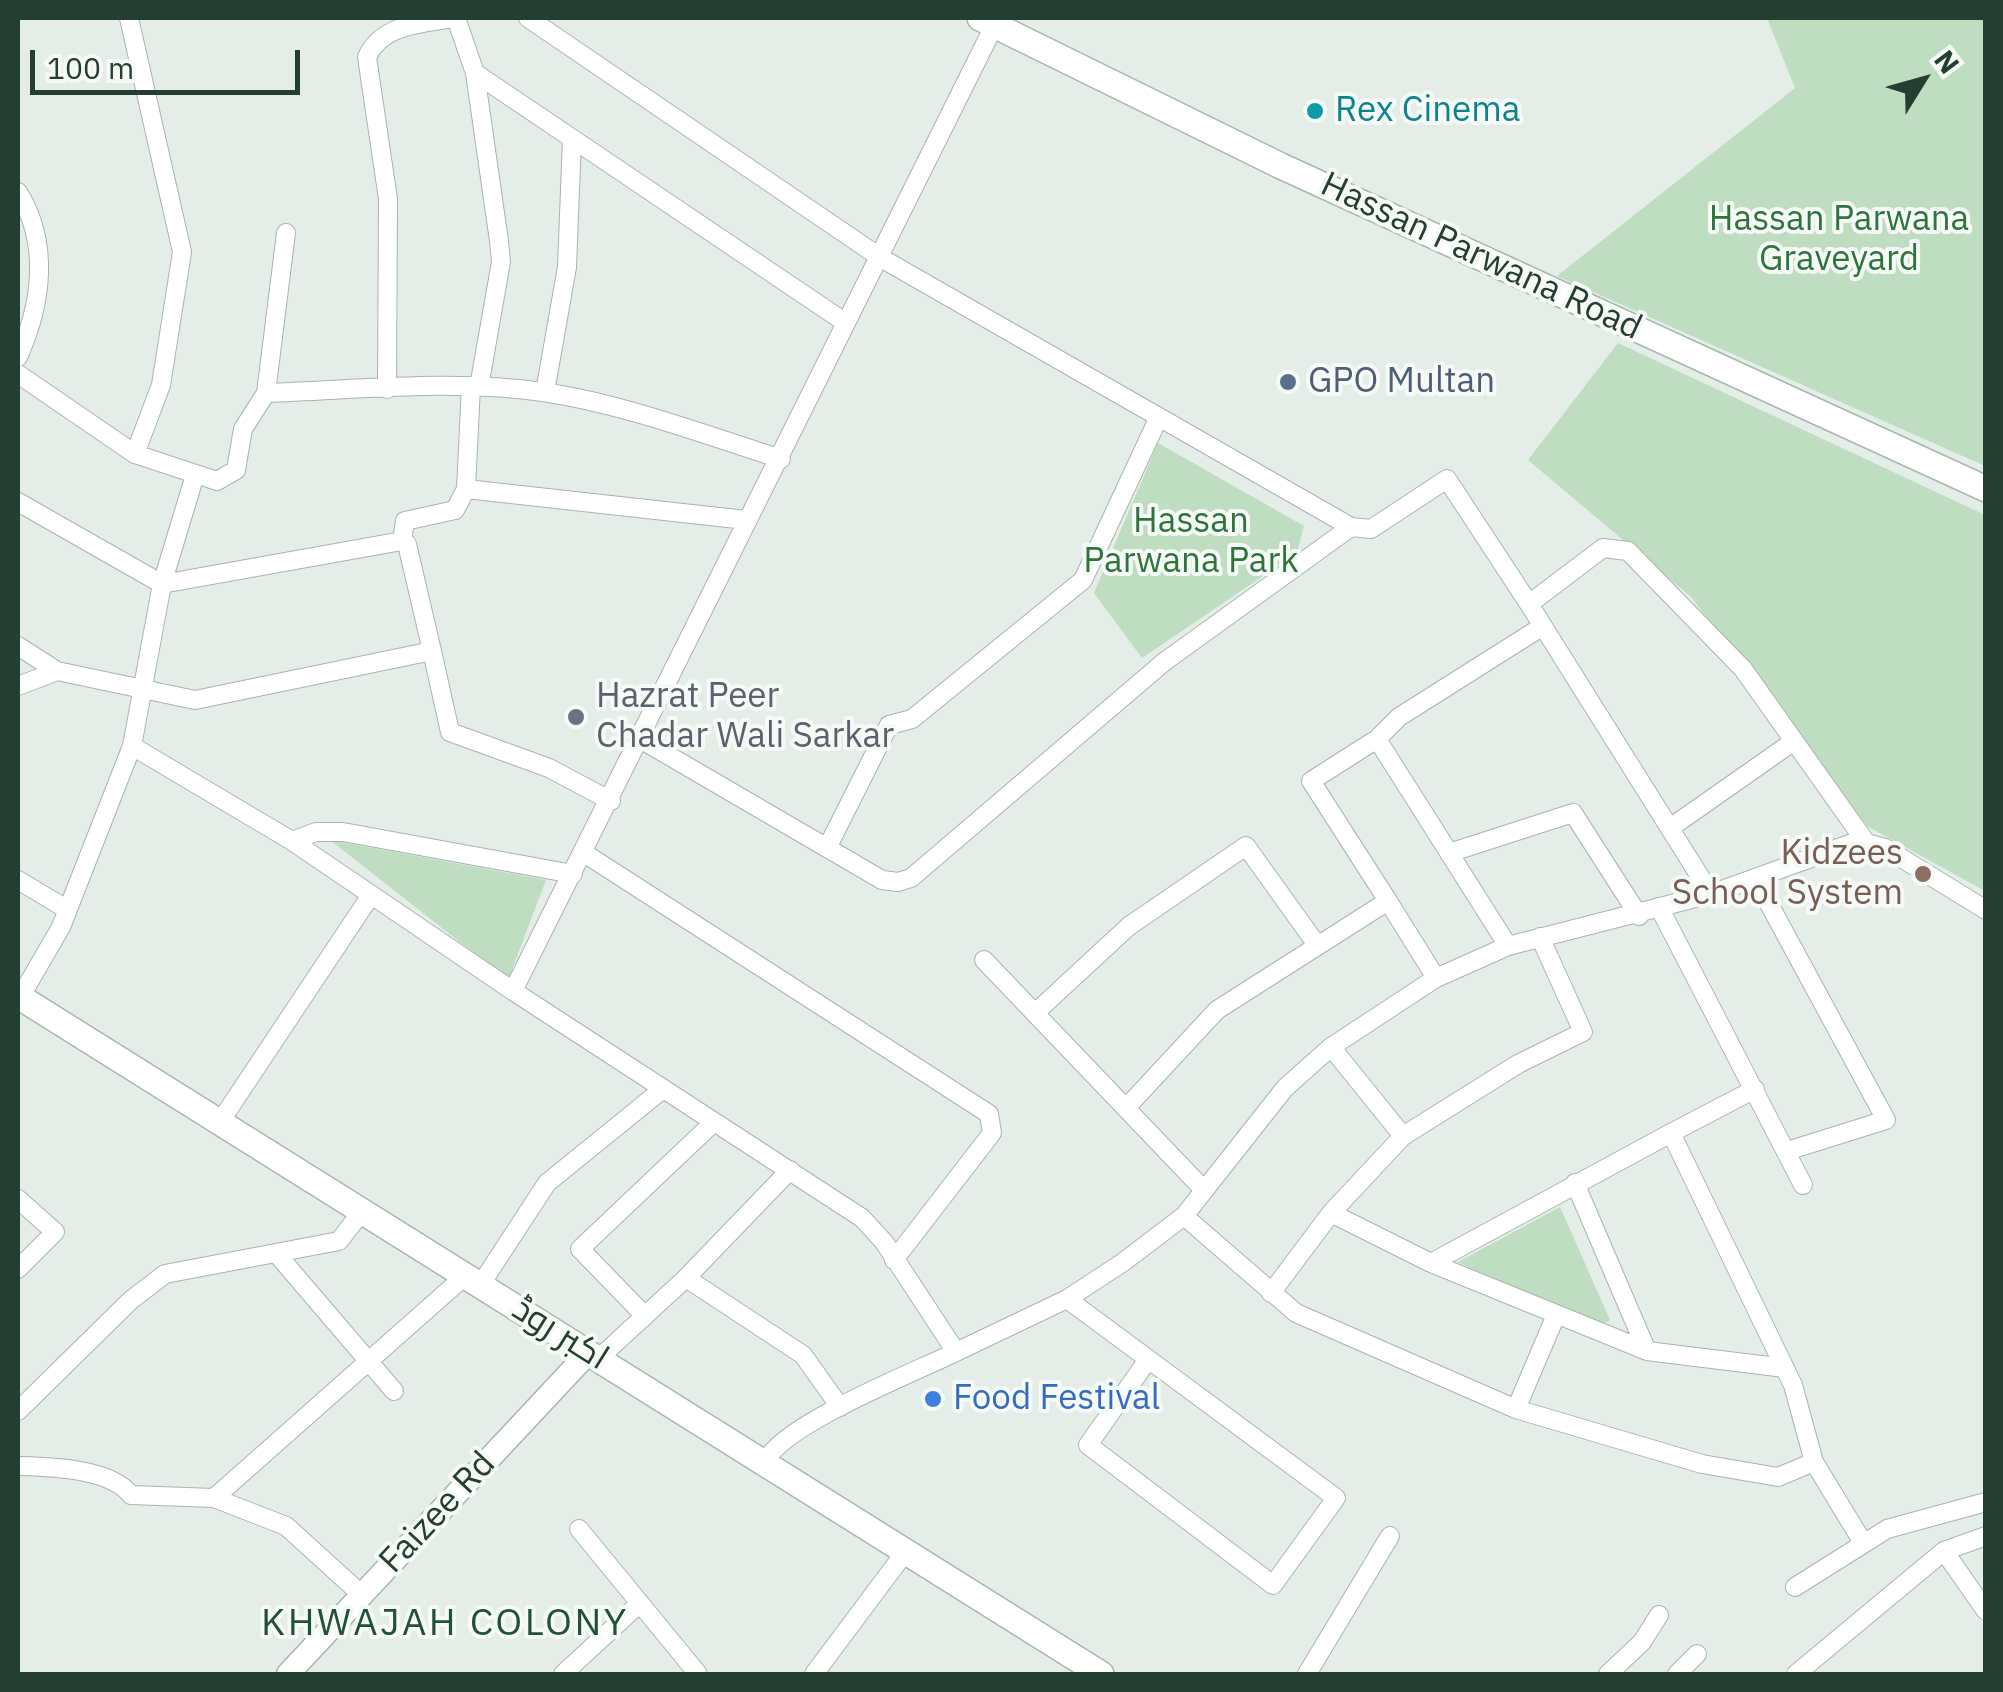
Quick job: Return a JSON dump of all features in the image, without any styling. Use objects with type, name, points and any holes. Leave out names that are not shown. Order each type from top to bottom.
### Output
[{"type":"main road","name":"Hassan Parwana Road","points":[[987,22],[1299,174],[1986,489]]},
{"type":"main road","name":"اکبر روڈ","points":[[18,998],[1100,1674]]},
{"type":"street","points":[[129,18],[182,252],[162,385],[135,454]]},
{"type":"street","points":[[387,388],[389,226],[384,152],[366,58],[373,44],[387,33],[454,18],[476,73],[500,262],[475,386],[466,488],[456,510],[405,520],[402,541]]},
{"type":"street","points":[[528,18],[881,258],[1351,527],[1371,529],[1447,478],[1711,894]]},
{"type":"street","points":[[513,991],[642,740],[746,520],[881,258],[987,22]]},
{"type":"street","points":[[476,73],[846,324]]},
{"type":"street","points":[[545,392],[567,267],[572,138]]},
{"type":"street","points":[[18,192],[34,223],[39,287],[36,312],[18,356]]},
{"type":"street","points":[[18,374],[135,454],[217,481],[232,476],[243,430],[266,393],[286,233]]},
{"type":"street","points":[[266,393],[475,386],[545,392],[651,418],[780,459]]},
{"type":"street","points":[[827,848],[889,726],[912,718],[1083,580],[1158,419]]},
{"type":"street","points":[[18,998],[68,910],[132,746],[162,584],[195,475]]},
{"type":"street","points":[[466,488],[746,520]]},
{"type":"street","points":[[18,502],[162,584],[402,541],[407,544],[450,732],[549,768],[611,800]]},
{"type":"street","points":[[642,740],[882,880],[898,882],[923,872],[1164,662],[1351,527]]},
{"type":"street","points":[[1529,604],[1603,548],[1612,546],[1628,552],[1724,648],[1865,841],[1944,880],[1986,910]]},
{"type":"street","points":[[1436,978],[1311,781],[1376,739],[1398,717],[1544,626]]},
{"type":"street","points":[[18,646],[57,671],[201,699],[432,651]]},
{"type":"street","points":[[18,686],[57,671]]},
{"type":"street","points":[[1376,739],[1508,946]]},
{"type":"street","points":[[1670,828],[1794,741]]},
{"type":"street","points":[[132,746],[292,841],[513,991],[862,1218],[956,1352]]},
{"type":"street","points":[[1449,853],[1573,812],[1639,916]]},
{"type":"street","points":[[292,841],[316,832],[343,832],[574,874]]},
{"type":"street","points":[[765,1462],[772,1446],[840,1407],[1067,1299],[1184,1216],[1286,1088],[1331,1046],[1436,978],[1508,946],[1639,916],[1865,841]]},
{"type":"street","points":[[1035,1013],[1129,926],[1246,846],[1316,946]]},
{"type":"street","points":[[584,853],[989,1114],[992,1133],[894,1260]]},
{"type":"street","points":[[1755,878],[1886,1120],[1786,1151]]},
{"type":"street","points":[[18,880],[68,910]]},
{"type":"street","points":[[220,1122],[372,895]]},
{"type":"street","points":[[1126,1108],[1217,1010],[1388,901]]},
{"type":"street","points":[[1660,906],[1803,1186]]},
{"type":"street","points":[[1272,1293],[1331,1213],[1403,1136],[1518,1064],[1583,1032],[1540,937]]},
{"type":"street","points":[[984,960],[1204,1190]]},
{"type":"street","points":[[1331,1046],[1403,1136]]},
{"type":"street","points":[[214,1498],[366,1360],[473,1280],[559,1170],[663,1088]]},
{"type":"street","points":[[1431,1262],[1755,1089]]},
{"type":"street","points":[[645,1316],[580,1249],[714,1122]]},
{"type":"street","points":[[1671,1133],[1785,1368],[1814,1462],[1862,1542]]},
{"type":"street","points":[[594,1355],[686,1278],[790,1170]]},
{"type":"street","points":[[1575,1183],[1647,1351]]},
{"type":"street","points":[[18,1199],[55,1232],[18,1269]]},
{"type":"street","points":[[18,1411],[131,1300],[166,1274],[338,1241],[362,1210]]},
{"type":"street","points":[[1331,1213],[1431,1262],[1647,1351],[1785,1368]]},
{"type":"street","points":[[1184,1216],[1296,1313],[1516,1409],[1702,1464],[1778,1477],[1814,1462]]},
{"type":"street","points":[[276,1253],[394,1391]]},
{"type":"street","points":[[686,1278],[803,1355],[840,1407]]},
{"type":"street","points":[[1067,1299],[1336,1498],[1273,1585],[1088,1445],[1147,1361]]},
{"type":"street","points":[[1516,1409],[1556,1315]]},
{"type":"street","name":"Faizee Rd","points":[[288,1674],[594,1355]]},
{"type":"street","points":[[18,1466],[64,1468],[124,1486],[131,1496],[214,1498],[286,1526],[362,1595]]},
{"type":"street","points":[[1795,1588],[1862,1542],[1908,1522],[1986,1502]]},
{"type":"street","points":[[579,1529],[698,1674]]},
{"type":"street","points":[[1307,1674],[1390,1536]]},
{"type":"street","points":[[1796,1674],[1944,1551],[1986,1536]]},
{"type":"street","points":[[814,1674],[906,1550]]},
{"type":"street","points":[[1944,1551],[1986,1611]]},
{"type":"street","points":[[563,1674],[640,1604]]},
{"type":"street","points":[[1608,1674],[1642,1642],[1659,1616]]},
{"type":"street","points":[[1677,1674],[1697,1654]]},
{"type":"green space","name":"Hassan Parwana Graveyard","points":[[1767,18],[1985,18],[1985,466],[1557,276],[1795,88]]},
{"type":"green space","name":"Hassan Parwana Graveyard","points":[[1618,343],[1985,515],[1985,891],[1867,826],[1691,597],[1528,460]]},
{"type":"green space","name":"Hassan Parwana Park","points":[[1158,443],[1304,526],[1297,553],[1142,658],[1094,593]]},
{"type":"green space","points":[[330,840],[546,880],[508,980],[507,979]]},
{"type":"green space","points":[[1560,1207],[1610,1320],[1598,1328],[1458,1262]]},
{"type":"place","name":"Rex Cinema","points":[[1315,111]]},
{"type":"place","name":"GPO Multan","points":[[1288,382]]},
{"type":"place","name":"Hazrat Peer Chadar Wali Sarkar","points":[[576,717]]},
{"type":"place","name":"Kidzees School System","points":[[1923,874]]},
{"type":"place","name":"Food Festival","points":[[933,1399]]},
{"type":"district","name":"KHWAJAH COLONY","points":[[445,1624]]}]
